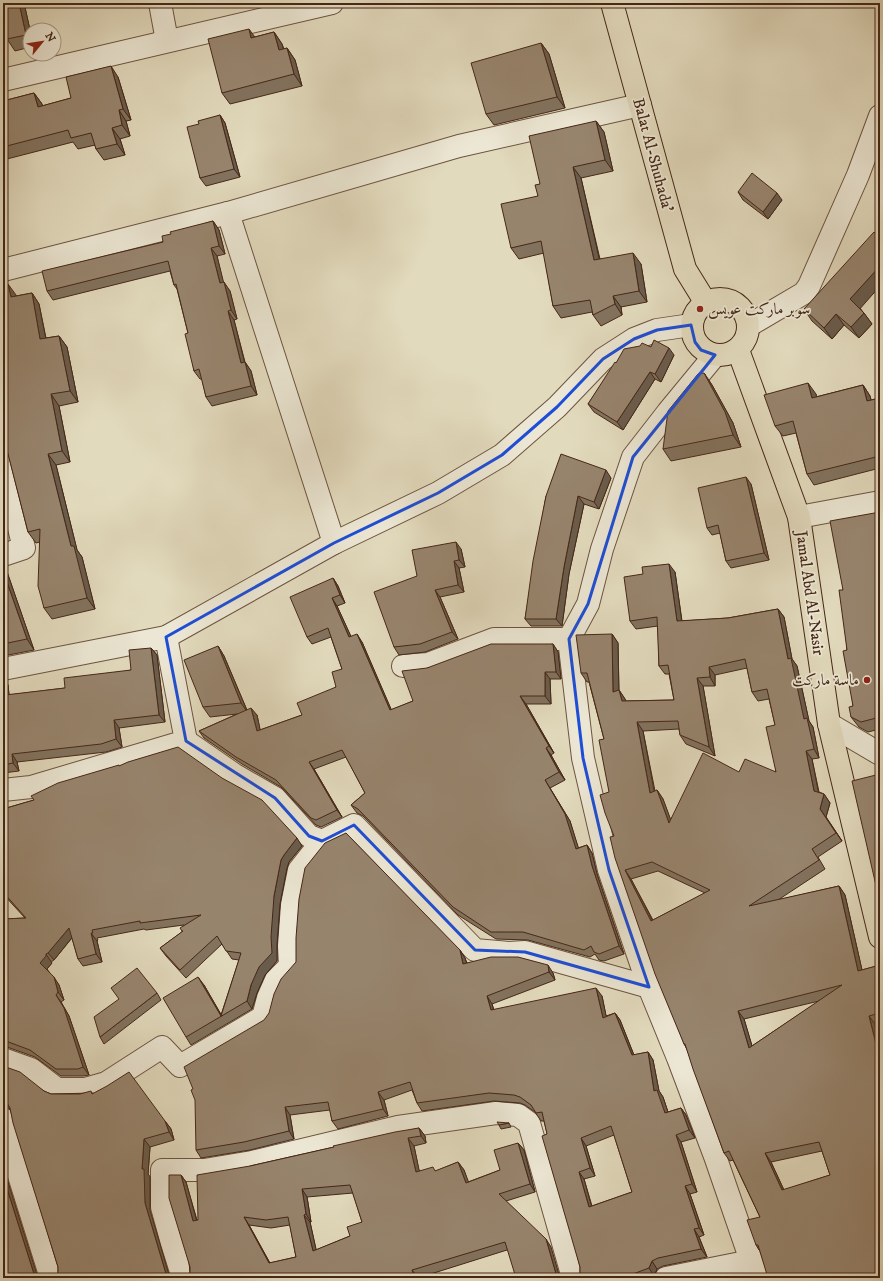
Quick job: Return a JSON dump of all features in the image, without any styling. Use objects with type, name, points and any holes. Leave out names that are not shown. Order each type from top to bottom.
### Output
[{"type":"main road","name":"Balat Al-Shuhada'","points":[[612,3],[685,269],[706,303]]},
{"type":"main road","points":[[714,299],[723,299],[732,302],[739,307],[744,314],[748,326],[748,333],[738,350],[729,354],[710,354],[701,350],[695,342],[691,325],[699,308],[706,303],[714,299]]},
{"type":"main road","name":"Jamal Abd Al-Nasir","points":[[738,350],[800,517],[829,724],[880,937]]},
{"type":"street","points":[[160,3],[167,41]]},
{"type":"street","points":[[3,80],[332,3]]},
{"type":"street","points":[[3,270],[228,213],[459,146],[640,105]]},
{"type":"street","points":[[748,326],[804,293],[809,286],[858,175],[880,116]]},
{"type":"street","points":[[228,213],[334,543]]},
{"type":"street","points":[[3,669],[166,637],[334,543],[438,493],[502,455],[556,407],[603,360],[634,339],[658,330],[691,325]]},
{"type":"street","points":[[666,1278],[754,1270],[703,1123],[649,987],[609,870],[584,766],[569,639],[588,604],[602,549],[633,457],[668,412],[716,355]]},
{"type":"street","points":[[3,464],[24,548],[3,555]]},
{"type":"street","points":[[800,517],[880,502]]},
{"type":"street","points":[[166,637],[186,741],[235,775],[275,798],[310,836],[322,841]]},
{"type":"street","points":[[403,666],[428,664],[494,639],[569,639]]},
{"type":"street","points":[[829,724],[880,754]]},
{"type":"street","points":[[3,790],[30,787],[186,741]]},
{"type":"street","points":[[3,1059],[31,1069],[56,1089],[85,1089],[106,1082],[162,1047],[180,1066],[263,1017],[268,998],[276,980],[290,966],[289,946],[292,904],[300,870],[322,841],[354,825],[475,950],[509,953],[525,952],[649,987]]},
{"type":"street","points":[[183,1278],[162,1207],[162,1170],[204,1170],[252,1162],[398,1127],[496,1113],[518,1115],[529,1123],[573,1278]]},
{"type":"street","points":[[4,1129],[51,1278]]},
{"type":"highlighted area","points":[[691,325],[695,342],[701,350],[715,355],[633,457],[588,604],[569,639],[583,758],[609,870],[649,987],[525,952],[475,950],[354,825],[322,841],[309,836],[275,798],[186,741],[166,637],[334,543],[438,493],[502,455],[557,407],[603,359],[634,339],[657,330]]},
{"type":"building","points":[[3,3],[19,3],[23,22],[22,36],[7,39],[3,23]]},
{"type":"building","points":[[249,29],[251,38],[274,32],[279,50],[287,48],[294,74],[222,93],[208,39]]},
{"type":"building","points":[[541,43],[557,97],[486,114],[471,63]]},
{"type":"building","points":[[111,66],[123,109],[119,110],[122,125],[112,128],[117,144],[96,149],[91,133],[71,138],[68,130],[3,147],[3,101],[34,93],[38,107],[71,98],[66,77]]},
{"type":"building","points":[[220,115],[234,169],[200,178],[187,127],[199,124],[198,121]]},
{"type":"building","points":[[596,121],[605,160],[573,167],[594,260],[633,253],[639,291],[613,296],[615,304],[593,315],[590,300],[553,306],[541,241],[511,248],[501,204],[538,196],[535,185],[540,184],[529,136]]},
{"type":"building","points":[[752,173],[777,193],[763,212],[738,192]]},
{"type":"building","points":[[878,193],[880,193],[880,205]]},
{"type":"building","points":[[213,221],[219,246],[211,248],[220,283],[224,282],[231,310],[228,311],[241,363],[245,362],[251,386],[206,397],[199,369],[194,371],[185,334],[188,333],[176,284],[174,285],[168,261],[47,291],[42,271],[163,242],[162,236],[171,234],[170,232]]},
{"type":"building","points":[[874,232],[880,237],[880,266],[850,299],[864,313],[851,327],[836,314],[824,328],[804,309]]},
{"type":"building","points":[[8,284],[11,297],[32,293],[40,339],[59,336],[70,391],[51,394],[62,451],[48,454],[71,546],[74,546],[87,598],[44,608],[38,586],[40,529],[28,532],[7,450],[3,444],[3,285]]},
{"type":"building","points":[[654,340],[669,348],[655,374],[650,372],[617,422],[588,404],[624,349],[640,346],[642,343],[651,347]]},
{"type":"building","points":[[704,373],[725,412],[733,435],[663,449],[668,411],[698,374]]},
{"type":"building","points":[[808,383],[812,398],[863,385],[867,401],[880,398],[880,456],[807,474],[793,421],[775,426],[764,395]]},
{"type":"building","points":[[561,454],[606,470],[594,502],[578,496],[564,567],[556,619],[525,619],[533,561],[546,496]]},
{"type":"building","points":[[746,477],[764,553],[726,561],[718,525],[707,528],[698,488]]},
{"type":"building","points":[[880,512],[880,717],[861,722],[851,717],[849,707],[853,706],[843,651],[847,650],[839,590],[843,590],[830,521]]},
{"type":"building","points":[[456,542],[459,560],[454,561],[458,585],[435,590],[452,632],[420,644],[394,647],[374,592],[417,576],[412,550]]},
{"type":"building","points":[[669,564],[677,621],[728,618],[778,609],[788,659],[791,658],[804,719],[807,718],[814,749],[806,751],[814,791],[824,794],[820,809],[836,833],[812,849],[819,860],[749,906],[839,886],[858,971],[880,965],[880,1013],[869,1016],[880,1060],[880,1064],[878,1064],[880,1071],[880,1278],[768,1278],[758,1245],[756,1245],[747,1220],[760,1217],[729,1151],[724,1153],[685,1044],[655,974],[615,858],[610,837],[614,836],[600,795],[609,792],[599,740],[604,739],[587,673],[581,673],[576,635],[612,634],[613,692],[619,690],[622,701],[674,700],[668,665],[659,666],[657,617],[630,621],[624,577],[643,574],[642,567]],"holes":[[[745,659],[752,692],[767,689],[775,725],[766,727],[776,772],[745,759],[739,772],[703,753],[669,823],[657,790],[650,793],[637,722],[678,721],[680,735],[709,747],[697,678],[710,677],[709,667]],[[652,862],[710,890],[651,921],[625,870]],[[842,985],[749,1048],[738,1011]],[[819,1142],[830,1175],[782,1190],[765,1153]]]},
{"type":"building","points":[[3,571],[27,639],[3,644]]},
{"type":"building","points":[[333,578],[340,595],[332,598],[349,637],[357,634],[390,710],[413,701],[402,671],[427,668],[491,644],[553,644],[556,672],[545,672],[545,696],[520,696],[549,746],[546,748],[559,772],[545,780],[565,814],[576,849],[587,845],[592,866],[619,946],[599,954],[594,952],[591,946],[584,950],[523,932],[491,932],[453,907],[358,809],[351,805],[365,793],[342,750],[309,762],[337,810],[316,820],[311,818],[276,780],[236,757],[199,731],[251,708],[257,731],[302,715],[297,703],[336,687],[332,672],[342,669],[328,628],[307,637],[290,597]]},
{"type":"building","points":[[218,646],[241,703],[203,707],[184,660]]},
{"type":"building","points":[[151,648],[159,715],[114,720],[116,739],[101,744],[12,754],[13,763],[3,765],[3,679],[5,695],[65,688],[64,678],[131,670],[129,650]]},
{"type":"building","points":[[178,747],[222,778],[262,800],[297,838],[281,860],[274,896],[271,937],[272,953],[259,967],[251,985],[247,1001],[186,1037],[163,998],[198,977],[221,1016],[241,953],[226,951],[217,936],[180,970],[160,948],[183,931],[180,928],[201,915],[140,923],[140,921],[92,930],[93,933],[91,933],[96,954],[78,959],[69,928],[40,963],[54,977],[58,992],[56,995],[64,1008],[83,1067],[78,1069],[56,1069],[30,1050],[3,1040],[3,919],[26,918],[3,892],[3,809],[34,800],[31,796],[58,783],[119,766]]},
{"type":"building","points":[[880,774],[880,903],[852,781]]},
{"type":"building","points":[[346,833],[460,950],[463,964],[491,957],[518,957],[548,965],[549,972],[487,996],[491,1010],[596,988],[603,1018],[615,1013],[632,1055],[648,1052],[654,1091],[657,1090],[665,1113],[681,1108],[689,1130],[676,1135],[692,1184],[685,1186],[699,1228],[694,1229],[701,1249],[658,1258],[652,1261],[649,1268],[633,1274],[635,1278],[577,1278],[580,1274],[580,1267],[542,1136],[547,1134],[542,1112],[536,1113],[531,1105],[520,1097],[514,1095],[489,1093],[417,1103],[410,1082],[378,1092],[383,1109],[332,1121],[328,1102],[285,1107],[289,1131],[244,1142],[196,1150],[195,1100],[191,1090],[193,1089],[184,1067],[264,1020],[269,1013],[274,994],[281,979],[296,962],[299,899],[305,868],[325,843]],"holes":[[[611,1126],[632,1192],[589,1207],[579,1172],[590,1168],[581,1138]]]},
{"type":"building","points":[[137,968],[157,993],[100,1037],[94,1017],[119,999],[111,988]]},
{"type":"building","points":[[3,1066],[20,1072],[44,1091],[51,1094],[80,1094],[91,1091],[92,1094],[129,1072],[165,1121],[169,1132],[144,1139],[142,1169],[144,1169],[145,1203],[168,1278],[55,1278],[58,1273],[58,1267],[13,1123],[10,1108],[3,1100]]},
{"type":"building","points":[[497,1122],[509,1123],[499,1125]]},
{"type":"building","points":[[419,1128],[421,1136],[408,1138],[416,1172],[433,1167],[435,1171],[458,1162],[466,1183],[500,1170],[494,1150],[518,1143],[530,1184],[499,1194],[546,1239],[558,1278],[516,1278],[505,1242],[412,1270],[415,1278],[187,1278],[190,1273],[190,1267],[169,1198],[169,1175],[181,1175],[193,1221],[198,1220],[197,1175],[250,1166],[395,1132]],"holes":[[[350,1185],[362,1222],[347,1227],[350,1236],[313,1251],[304,1215],[306,1214],[302,1189]],[[244,1217],[266,1220],[288,1217],[296,1257],[269,1263]]]},
{"type":"building","points":[[3,1176],[34,1274],[36,1278],[3,1278]]},
{"type":"building","points":[[702,1275],[703,1278],[686,1278]]},
{"type":"place","name":"سوبر ماركت عويس","points":[[700,309]]},
{"type":"place","name":"ماسة ماركت","points":[[867,680]]}]
